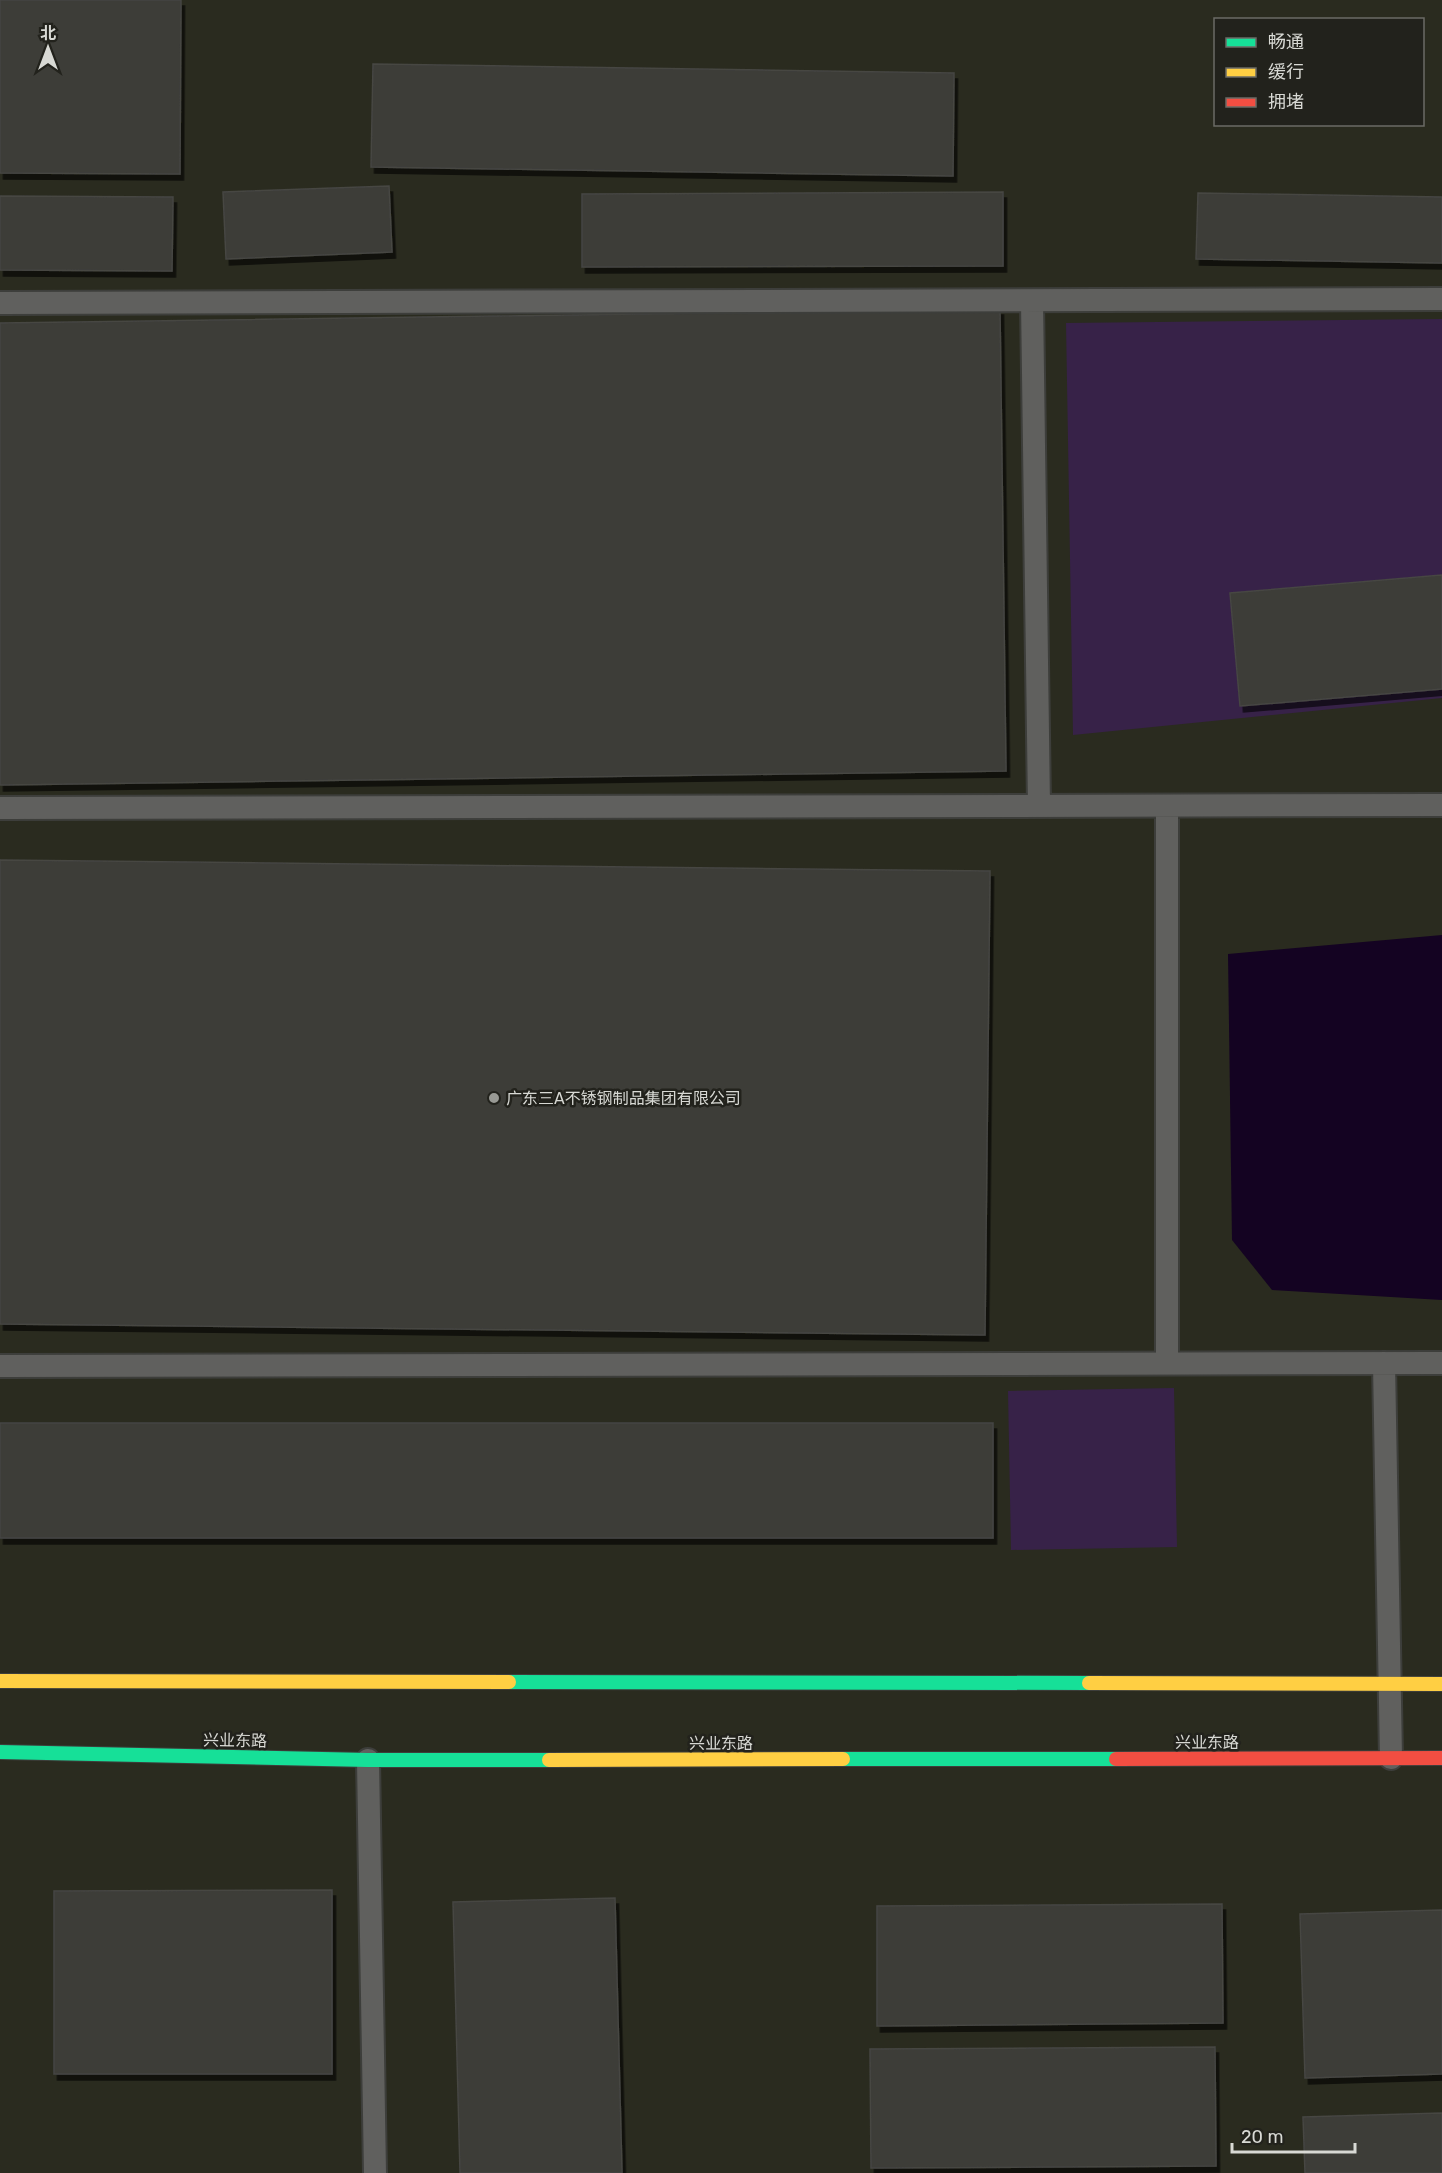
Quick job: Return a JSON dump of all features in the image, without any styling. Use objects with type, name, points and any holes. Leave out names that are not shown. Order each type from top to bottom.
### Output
[{"type":"street","points":[[0,1681],[1442,1684]]},
{"type":"street","name":"兴业东路","points":[[0,1752],[368,1760],[1442,1758]]},
{"type":"lane","points":[[0,303],[1442,299]]},
{"type":"lane","points":[[1032,300],[1039,806]]},
{"type":"lane","points":[[0,808],[1442,805]]},
{"type":"lane","points":[[1167,806],[1167,1363]]},
{"type":"lane","points":[[1384,1363],[1390,1758]]},
{"type":"lane","points":[[0,1366],[1442,1363]]},
{"type":"lane","points":[[368,1760],[375,2173]]},
{"type":"shaded area","points":[[0,0],[1442,0],[1442,2173],[0,2173]]},
{"type":"shaded area","points":[[1442,319],[1442,698],[1073,735],[1066,323]]},
{"type":"shaded area","points":[[1442,935],[1442,1300],[1272,1290],[1232,1240],[1228,954]]},
{"type":"shaded area","points":[[1174,1388],[1177,1547],[1011,1550],[1008,1391]]},
{"type":"building","points":[[0,0],[181,0],[180,174],[0,173]]},
{"type":"building","points":[[373,64],[954,73],[953,176],[371,167]]},
{"type":"building","points":[[389,186],[392,252],[226,259],[223,192]]},
{"type":"building","points":[[1003,192],[1003,266],[582,267],[582,194]]},
{"type":"building","points":[[1198,193],[1442,197],[1442,263],[1196,259]]},
{"type":"building","points":[[0,196],[173,197],[172,271],[0,270]]},
{"type":"building","points":[[1000,309],[1006,771],[0,785],[0,323]]},
{"type":"building","points":[[1442,575],[1442,689],[1240,706],[1230,593]]},
{"type":"building","name":"广东三A不锈钢制品集团有限公司","points":[[0,860],[990,871],[985,1335],[0,1324]]},
{"type":"building","points":[[0,1423],[993,1423],[993,1538],[0,1538]]},
{"type":"building","points":[[332,1890],[332,2074],[54,2074],[54,1891]]},
{"type":"building","points":[[615,1898],[622,2173],[460,2173],[453,1902]]},
{"type":"building","points":[[1222,1904],[1223,2023],[877,2026],[877,1906]]},
{"type":"building","points":[[1442,1910],[1442,2074],[1305,2078],[1300,1914]]},
{"type":"building","points":[[1215,2047],[1216,2166],[871,2168],[870,2049]]},
{"type":"building","points":[[1442,2113],[1442,2173],[1305,2173],[1303,2117]]},
{"type":"traffic: fast","points":[[509,1682],[1089,1683]]},
{"type":"traffic: fast","points":[[0,1752],[368,1760],[549,1760]]},
{"type":"traffic: fast","points":[[843,1759],[1116,1759]]},
{"type":"traffic: slow","points":[[0,1681],[509,1682]]},
{"type":"traffic: slow","points":[[1089,1683],[1442,1684]]},
{"type":"traffic: slow","points":[[549,1760],[843,1759]]},
{"type":"traffic: jam","points":[[1116,1759],[1442,1758]]},
{"type":"place","name":"广东三A不锈钢制品集团有限公司","points":[[494,1098]]}]
